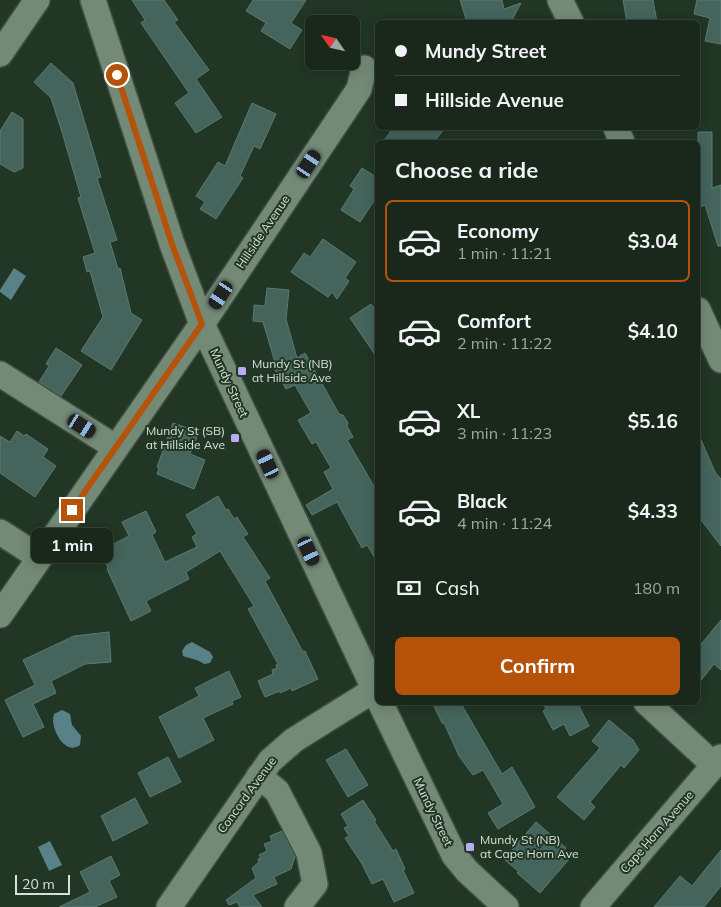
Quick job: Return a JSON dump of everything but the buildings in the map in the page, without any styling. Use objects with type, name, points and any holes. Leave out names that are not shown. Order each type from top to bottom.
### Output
[{"type":"street","points":[[0,54],[38,0]]},
{"type":"street","name":"Mundy Street","points":[[93,0],[172,244],[202,324],[375,692]]},
{"type":"street","points":[[560,0],[570,20]]},
{"type":"street","name":"Hillside Avenue","points":[[0,615],[202,324],[359,89],[364,68]]},
{"type":"street","points":[[700,314],[721,360]]},
{"type":"street","points":[[0,374],[115,447]]},
{"type":"street","points":[[0,532],[39,557]]},
{"type":"street","name":"Concord Avenue","points":[[169,907],[270,761],[294,740],[375,697]]},
{"type":"street","name":"Mundy Street","points":[[381,705],[454,855],[467,871],[506,907]]},
{"type":"street","points":[[650,705],[718,761]]},
{"type":"street","name":"Cape Horn Avenue","points":[[593,907],[718,761]]},
{"type":"street","points":[[259,776],[277,792],[309,854],[315,884],[297,907]]},
{"type":"water","points":[[14,268],[26,276],[11,300],[0,290]]},
{"type":"water","points":[[192,642],[210,652],[213,657],[210,663],[204,664],[183,656],[182,651],[186,645]]},
{"type":"water","points":[[62,710],[70,714],[72,725],[81,736],[80,745],[74,748],[64,744],[56,733],[53,720],[54,714]]},
{"type":"water","points":[[50,841],[62,865],[49,871],[38,847]]},
{"type":"place","name":"Mundy St (NB) at Hillside Ave","points":[[242,371]]},
{"type":"place","name":"Mundy St (SB) at Hillside Ave","points":[[235,438]]},
{"type":"place","name":"Mundy St (NB) at Cape Horn Ave","points":[[470,847]]},
{"type":"route","points":[[72,510],[202,324],[172,244],[117,75]]}]
